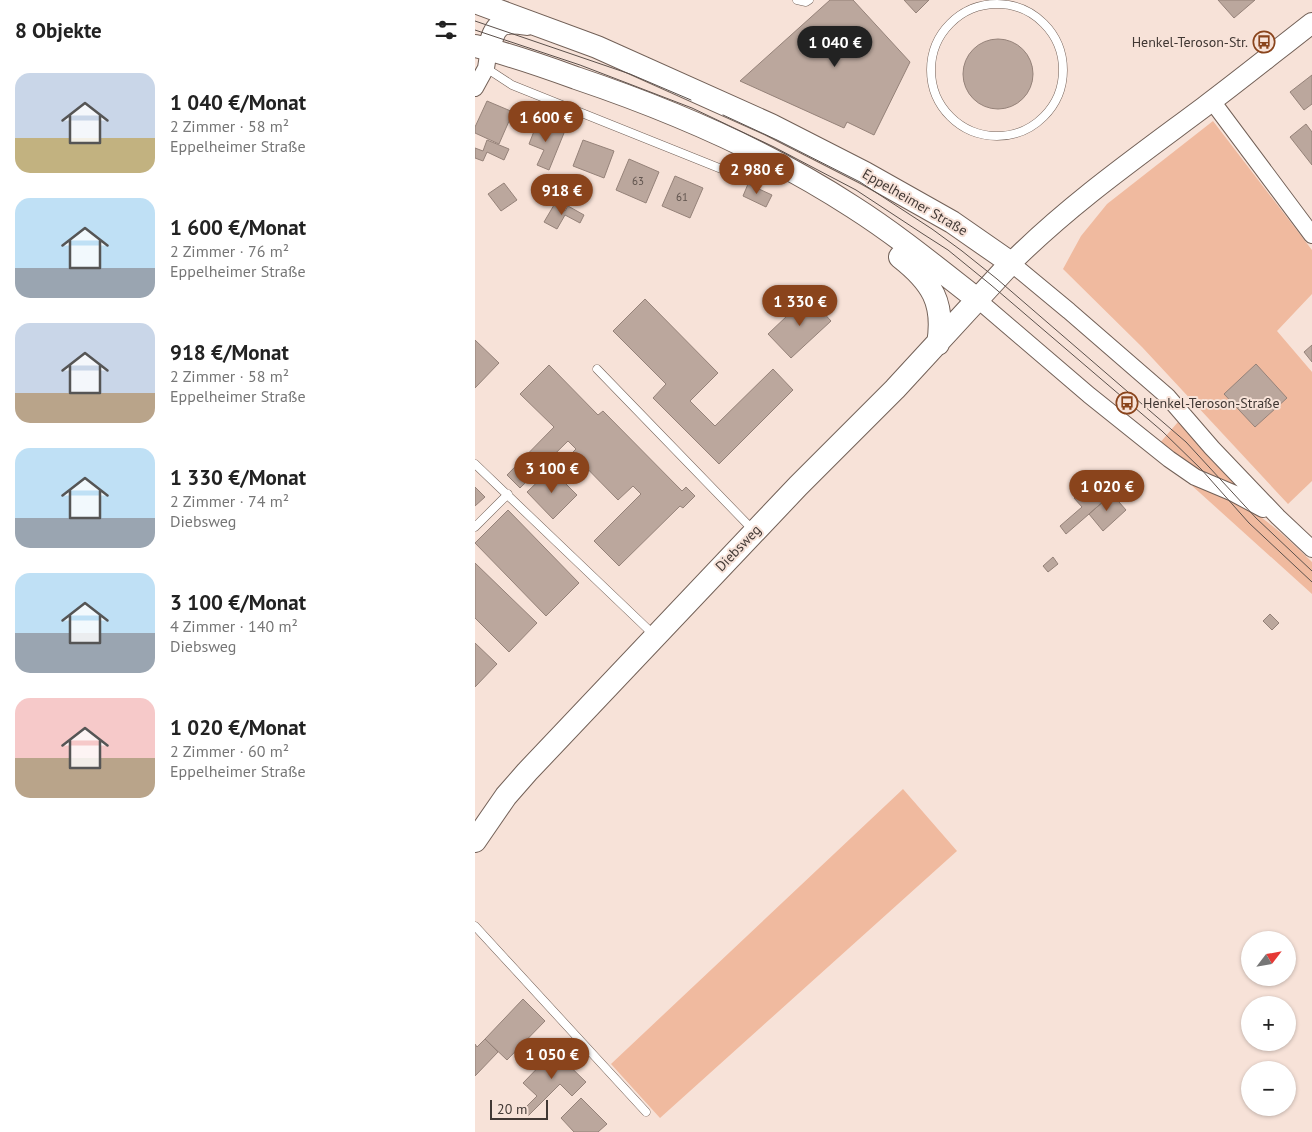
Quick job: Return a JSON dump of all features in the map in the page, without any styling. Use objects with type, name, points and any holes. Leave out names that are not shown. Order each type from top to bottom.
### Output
[{"type":"main road","name":"Eppelheimer Straße","points":[[475,2],[597,47],[779,129],[865,173],[952,222],[1011,263]]},
{"type":"main road","points":[[483,54],[492,36],[502,23],[510,21],[538,26]]},
{"type":"main road","name":"Eppelheimer Straße","points":[[483,54],[642,100],[751,148],[812,182],[889,232],[978,300]]},
{"type":"main road","points":[[812,182],[862,228],[912,267],[929,284],[935,296],[940,317],[941,328],[938,344]]},
{"type":"main road","name":"Diebsweg","points":[[475,841],[506,796],[527,772],[655,635],[938,344],[1011,263]]},
{"type":"street","points":[[1011,263],[1039,235],[1084,196],[1212,102],[1312,23]]},
{"type":"street","points":[[475,88],[483,54]]},
{"type":"street","points":[[1212,102],[1312,235]]},
{"type":"street","name":"Eppelheimer Straße","points":[[1011,263],[1167,396],[1212,448],[1278,517],[1312,549]]},
{"type":"street","name":"Eppelheimer Straße","points":[[978,300],[1089,394],[1195,477],[1233,493],[1278,517]]},
{"type":"lane","points":[[797,0],[809,0]]},
{"type":"lane","points":[[996,2],[1013,5],[1029,11],[1046,24],[1060,46],[1064,70],[1061,91],[1052,108],[1040,122],[1025,131],[1007,136],[984,135],[966,129],[952,119],[939,103],[933,85],[931,67],[934,49],[943,31],[961,14],[981,5],[996,2]]},
{"type":"lane","points":[[483,54],[511,85],[725,170]]},
{"type":"lane","points":[[597,369],[755,532]]},
{"type":"lane","points":[[475,464],[655,635]]},
{"type":"lane","points":[[475,527],[508,494]]},
{"type":"lane","points":[[475,926],[646,1112]]},
{"type":"shaded area","points":[[1213,121],[1312,250],[1312,294],[1277,331],[1312,372],[1312,481],[1288,504],[1142,347],[1063,269],[1081,236],[1107,204]]},
{"type":"shaded area","points":[[1178,422],[1213,462],[1244,491],[1215,482],[1158,445]]},
{"type":"shaded area","points":[[1179,474],[1222,494],[1262,518],[1288,539],[1312,562],[1312,594]]},
{"type":"shaded area","points":[[903,789],[957,851],[660,1118],[611,1064]]},
{"type":"building","points":[[830,0],[853,0],[910,62],[874,135],[847,122],[844,128],[740,81]]},
{"type":"building","points":[[904,0],[929,0],[916,13]]},
{"type":"building","points":[[1218,0],[1255,0],[1234,18]]},
{"type":"building","points":[[991,39],[1005,39],[1018,45],[1027,54],[1033,67],[1031,87],[1023,99],[1005,109],[991,109],[978,103],[969,94],[963,81],[963,67],[969,54],[978,45]]},
{"type":"building","points":[[1312,75],[1312,104],[1304,110],[1290,92]]},
{"type":"building","points":[[487,101],[513,112],[499,144],[475,133],[475,127]]},
{"type":"building","points":[[538,121],[564,133],[549,170],[537,165],[544,150],[529,144]]},
{"type":"building","points":[[1306,124],[1312,132],[1312,165],[1290,137]]},
{"type":"building","points":[[487,140],[509,149],[504,160],[487,152],[483,161],[475,158],[475,148],[483,151]]},
{"type":"building","points":[[583,140],[614,151],[604,178],[573,166]]},
{"type":"building","points":[[629,159],[659,172],[646,203],[616,190]]},
{"type":"building","points":[[675,176],[703,188],[690,218],[662,206]]},
{"type":"building","points":[[504,183],[517,200],[501,211],[488,194]]},
{"type":"building","points":[[748,184],[772,195],[766,207],[743,196]]},
{"type":"building","points":[[554,205],[565,211],[568,206],[584,215],[580,223],[565,215],[557,229],[544,222]]},
{"type":"building","points":[[808,296],[831,321],[791,358],[768,334]]},
{"type":"building","points":[[645,299],[718,373],[690,401],[715,426],[773,369],[793,390],[719,464],[653,398],[666,384],[613,331]]},
{"type":"building","points":[[475,340],[499,363],[475,388]]},
{"type":"building","points":[[1312,345],[1312,362],[1304,352]]},
{"type":"building","points":[[1256,364],[1287,398],[1255,427],[1224,394]]},
{"type":"building","points":[[549,365],[598,415],[603,411],[682,491],[686,487],[695,496],[683,508],[680,506],[619,566],[594,541],[641,494],[633,486],[618,500],[572,453],[576,449],[568,441],[520,488],[507,475],[554,427],[520,394]]},
{"type":"building","points":[[551,469],[577,495],[553,519],[527,492]]},
{"type":"building","points":[[1097,477],[1112,494],[1066,534],[1060,526],[1082,507],[1074,498]]},
{"type":"building","points":[[475,487],[485,497],[475,506]]},
{"type":"building","points":[[1112,494],[1126,510],[1103,531],[1089,514]]},
{"type":"building","points":[[508,510],[579,583],[546,616],[475,543]]},
{"type":"building","points":[[1053,557],[1058,564],[1048,572],[1043,566]]},
{"type":"building","points":[[475,563],[537,623],[509,652],[475,618]]},
{"type":"building","points":[[1270,614],[1279,623],[1272,630],[1263,621]]},
{"type":"building","points":[[475,643],[497,664],[475,687]]},
{"type":"building","points":[[523,999],[545,1021],[507,1060],[485,1039]]},
{"type":"building","points":[[485,1039],[498,1052],[475,1076],[475,1044],[477,1047]]},
{"type":"building","points":[[554,1051],[586,1082],[572,1096],[560,1084],[528,1116],[523,1110],[537,1096],[523,1083]]},
{"type":"building","points":[[581,1098],[607,1124],[598,1132],[574,1132],[561,1118]]},
{"type":"tram line","points":[[475,21],[630,74],[691,100]]},
{"type":"tram line","points":[[475,30],[580,65],[692,108],[774,147],[856,190],[948,250],[1162,431],[1201,469],[1249,523],[1312,582]]},
{"type":"tram line","points":[[723,115],[860,182],[962,251],[1186,442],[1256,518],[1312,571]]},
{"type":"place","name":"Henkel-Teroson-Str.","points":[[1264,42]]},
{"type":"place","name":"Henkel-Teroson-Straße","points":[[1127,403]]}]
